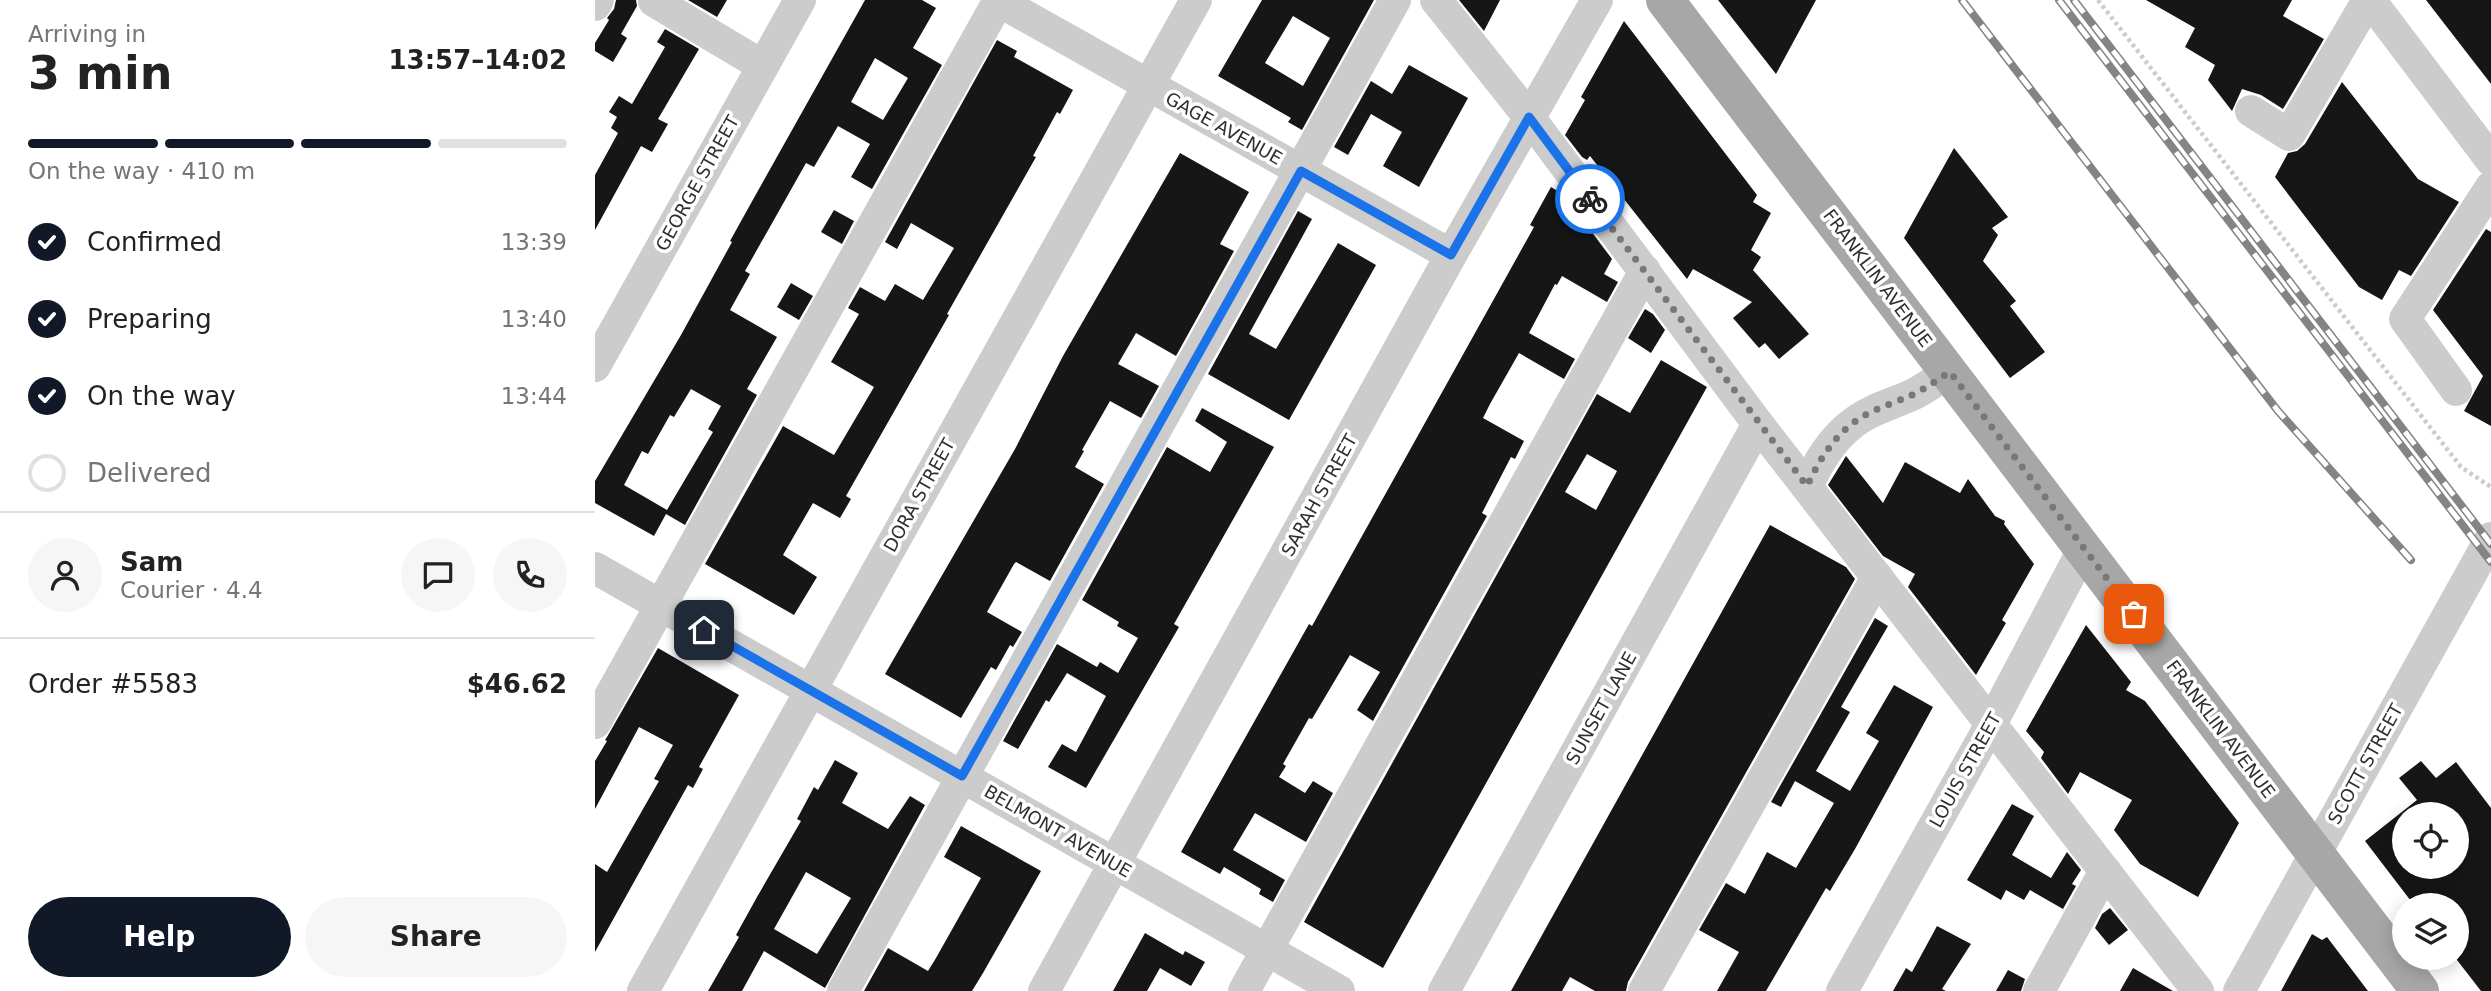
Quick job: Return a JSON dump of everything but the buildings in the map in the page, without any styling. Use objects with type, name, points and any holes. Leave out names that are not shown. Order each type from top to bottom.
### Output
[{"type":"main road","name":"FRANKLIN AVENUE","points":[[1665,0],[2420,991]]},
{"type":"street","points":[[595,5],[598,0]]},
{"type":"street","name":"GEORGE STREET","points":[[595,366],[800,0]]},
{"type":"street","points":[[595,723],[998,0]]},
{"type":"street","name":"GAGE AVENUE","points":[[998,0],[1451,255]]},
{"type":"street","name":"DORA STREET","points":[[643,991],[1196,0]]},
{"type":"street","points":[[843,991],[1395,0]]},
{"type":"street","points":[[1436,0],[1529,117],[1758,424],[2198,991]]},
{"type":"street","name":"SARAH STREET","points":[[1044,991],[1451,255],[1597,0]]},
{"type":"street","points":[[655,1],[763,66]]},
{"type":"street","points":[[2251,111],[2289,135],[2377,4],[2491,160]]},
{"type":"street","points":[[2456,390],[2405,319],[2491,187]]},
{"type":"street","points":[[1244,991],[1645,271]]},
{"type":"street","points":[[1807,486],[1833,442],[1851,424],[1866,414],[1915,393],[1950,372]]},
{"type":"street","name":"SUNSET LANE","points":[[1444,991],[1758,424]]},
{"type":"street","name":"SCOTT STREET","points":[[2239,991],[2491,538]]},
{"type":"street","name":"LOUIS STREET","points":[[1842,991],[1991,724],[2084,548]]},
{"type":"street","name":"BELMONT AVENUE","points":[[595,568],[1339,991]]},
{"type":"street","points":[[1644,991],[1877,576]]},
{"type":"street","points":[[2039,991],[2105,871]]},
{"type":"path","points":[[2098,0],[2461,467],[2491,487]]},
{"type":"railway","points":[[1962,0],[2278,411],[2411,560]]},
{"type":"railway","points":[[2059,0],[2491,562]]},
{"type":"railway","points":[[2074,0],[2491,544]]},
{"type":"way so far","points":[[1590,199],[1807,486],[1833,442],[1851,424],[1866,414],[1915,393],[1950,372],[2134,614]]},
{"type":"route","points":[[704,630],[962,776],[1301,171],[1451,255],[1529,117],[1590,199]]}]
